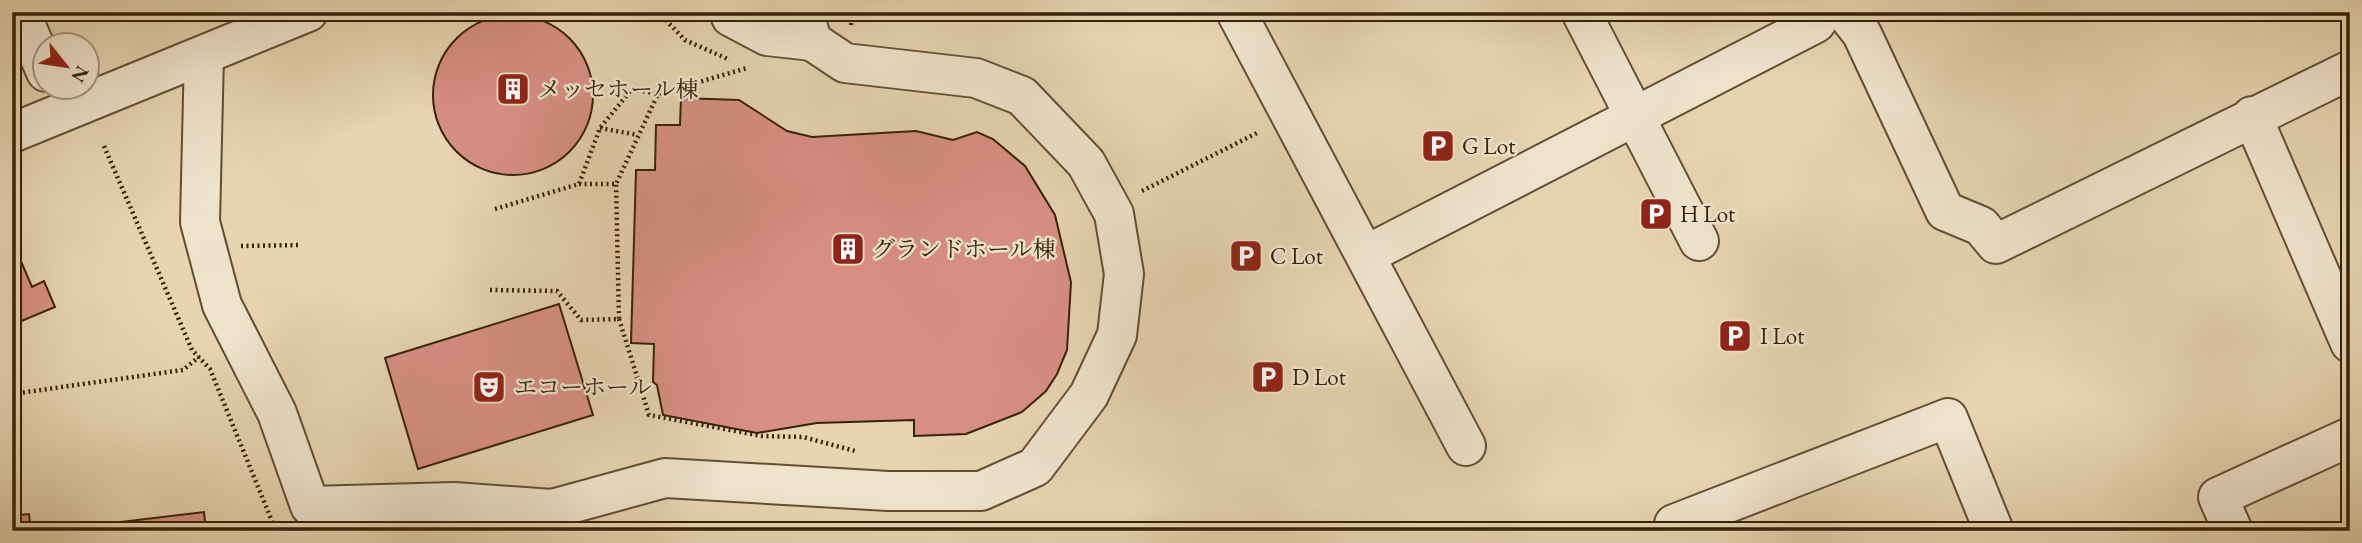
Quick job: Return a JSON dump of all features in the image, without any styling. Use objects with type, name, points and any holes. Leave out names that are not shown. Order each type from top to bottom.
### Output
[{"type":"street","points":[[20,12],[32,40]]},
{"type":"street","points":[[102,86],[204,55],[308,12]]},
{"type":"street","points":[[204,55],[200,222],[222,305],[277,413],[310,506],[454,502],[552,509],[665,478],[888,491],[981,491],[1035,467],[1089,395],[1117,335],[1124,274],[1111,208],[1086,163],[1022,96],[976,78],[845,63],[808,26],[767,36],[731,17],[729,12]]},
{"type":"street","points":[[1236,12],[1466,446]]},
{"type":"street","points":[[1581,12],[1633,118],[1699,241]]},
{"type":"street","points":[[1366,255],[1816,23],[1823,12]]},
{"type":"street","points":[[1845,12],[1862,34],[1945,211],[1981,226],[1996,244],[2350,70]]},
{"type":"street","points":[[12,133],[54,102]]},
{"type":"street","points":[[2252,116],[2350,343]]},
{"type":"street","points":[[1677,531],[1674,524],[1948,418],[1994,531]]},
{"type":"street","points":[[2233,531],[2218,497],[2350,438]]},
{"type":"path","points":[[658,12],[685,40],[758,71]]},
{"type":"path","points":[[579,184],[600,128],[632,89],[658,94],[747,68]]},
{"type":"path","points":[[658,94],[616,184],[619,318],[649,415],[762,436],[803,437],[869,454],[888,491]]},
{"type":"path","points":[[1111,208],[1291,116]]},
{"type":"path","points":[[600,128],[638,135]]},
{"type":"path","points":[[104,146],[192,350],[210,369],[276,531]]},
{"type":"path","points":[[495,209],[579,184],[616,184]]},
{"type":"path","points":[[206,246],[300,245]]},
{"type":"path","points":[[491,290],[557,291],[581,320],[619,318]]},
{"type":"path","points":[[12,394],[183,370],[199,357]]},
{"type":"path","points":[[743,531],[838,525]]},
{"type":"building","name":"メッセホール棟","points":[[513,15],[544,21],[570,38],[587,64],[593,95],[587,126],[570,152],[544,169],[513,175],[482,169],[456,152],[439,126],[433,95],[439,64],[456,38],[482,21]]},
{"type":"building","name":"グランドホール棟","points":[[681,98],[739,100],[787,131],[812,137],[916,131],[953,140],[977,132],[993,139],[1025,166],[1055,215],[1071,282],[1067,350],[1046,391],[1022,412],[966,434],[914,436],[914,420],[817,423],[757,433],[663,415],[657,385],[653,382],[654,344],[631,343],[636,170],[655,170],[656,125],[680,125]]},
{"type":"building","points":[[20,259],[32,287],[44,281],[55,307],[12,325],[12,262]]},
{"type":"building","name":"エコーホール","points":[[559,304],[593,415],[418,469],[385,358]]},
{"type":"building","points":[[204,512],[206,531],[45,531]]},
{"type":"building","points":[[29,514],[31,531],[12,531],[12,516]]},
{"type":"place","name":"メッセホール棟","points":[[513,89]]},
{"type":"place","name":"G Lot","points":[[1438,146]]},
{"type":"place","name":"H Lot","points":[[1656,214]]},
{"type":"place","name":"グランドホール棟","points":[[848,249]]},
{"type":"place","name":"C Lot","points":[[1246,256]]},
{"type":"place","name":"I Lot","points":[[1735,336]]},
{"type":"place","name":"D Lot","points":[[1268,377]]},
{"type":"place","name":"エコーホール","points":[[489,387]]}]
